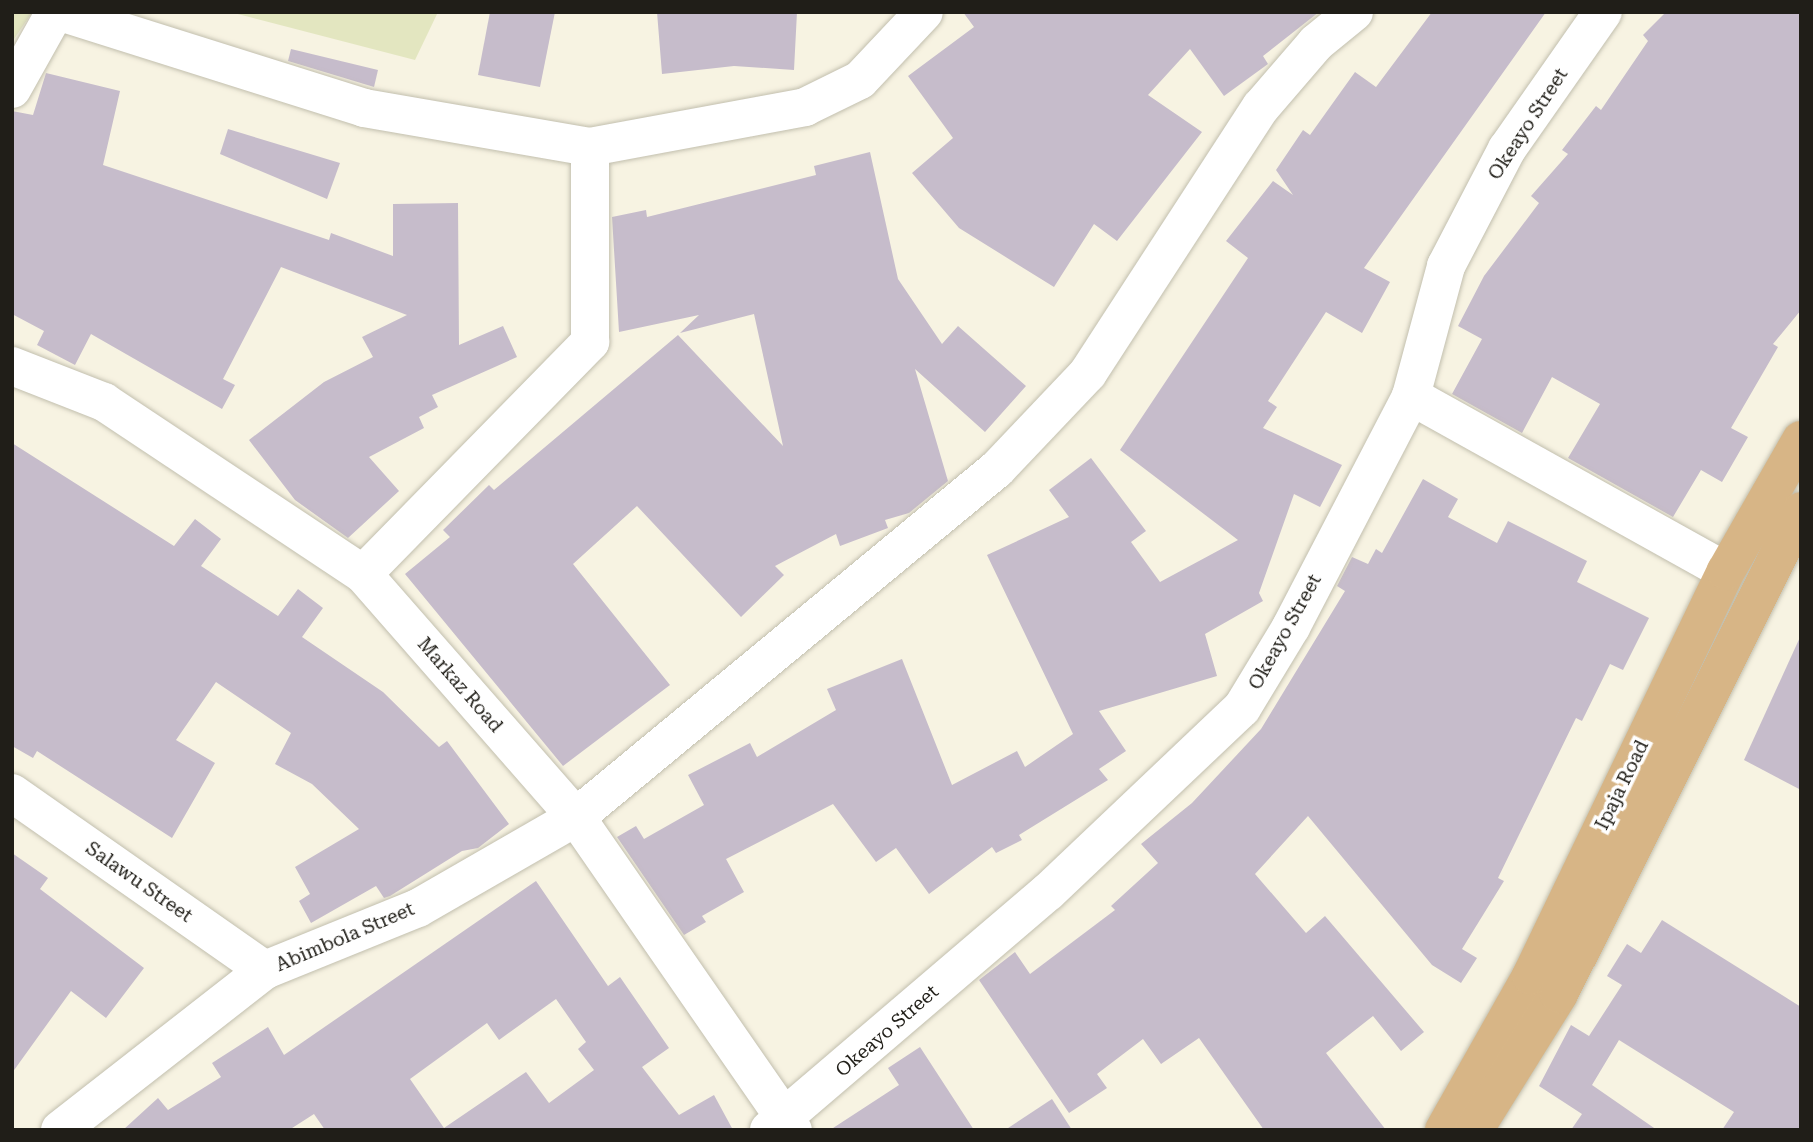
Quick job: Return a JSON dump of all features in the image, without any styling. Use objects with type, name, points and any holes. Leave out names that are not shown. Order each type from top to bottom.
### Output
[{"type":"main road","name":"Ipaja Road","points":[[1444,1130],[1531,976],[1726,571],[1801,440]]},
{"type":"main road","name":"Ipaja Road","points":[[1474,1130],[1559,994],[1801,511]]},
{"type":"street","points":[[12,89],[57,12],[364,108],[590,147],[806,107],[860,80],[924,12]]},
{"type":"street","name":"Abimbola Street","points":[[60,1130],[265,970],[418,908],[576,817],[998,469],[1088,373],[1261,107],[1316,43],[1354,12]]},
{"type":"street","name":"Okeayo Street","points":[[782,1126],[1048,892],[1242,708],[1291,627],[1411,396],[1446,266],[1507,149],[1597,14]]},
{"type":"street","points":[[363,574],[590,342],[590,147]]},
{"type":"street","name":"Markaz Road","points":[[12,366],[104,402],[363,574],[576,817],[782,1126]]},
{"type":"street","points":[[1411,396],[1726,571]]},
{"type":"street","name":"Salawu Street","points":[[12,793],[265,970]]},
{"type":"green space","points":[[12,12],[31,14],[12,42]]},
{"type":"green space","points":[[230,12],[438,12],[415,60]]},
{"type":"building","points":[[490,12],[555,12],[540,87],[478,75]]},
{"type":"building","points":[[657,12],[797,12],[794,70],[734,66],[662,74]]},
{"type":"building","points":[[963,12],[1319,12],[1263,56],[1268,64],[1224,96],[1190,49],[1148,95],[1202,132],[1117,241],[1094,224],[1054,287],[959,228],[912,173],[953,138],[908,76],[974,27]]},
{"type":"building","points":[[1432,12],[1546,12],[1364,268],[1390,282],[1362,333],[1326,312],[1268,401],[1277,407],[1263,428],[1342,465],[1320,507],[1294,494],[1259,593],[1263,601],[1205,634],[1217,676],[1099,711],[1126,751],[1099,769],[1108,780],[1019,835],[1022,840],[996,853],[992,847],[929,894],[896,848],[876,862],[833,804],[726,859],[744,892],[702,916],[706,922],[684,935],[617,837],[636,826],[644,839],[704,805],[688,775],[750,743],[757,757],[836,710],[827,689],[902,659],[952,785],[1017,751],[1025,767],[1073,734],[987,555],[1069,517],[1049,490],[1091,458],[1146,531],[1131,542],[1160,582],[1238,540],[1120,450],[1248,258],[1226,241],[1273,181],[1293,195],[1276,170],[1303,130],[1310,135],[1355,72],[1376,87]]},
{"type":"building","points":[[1666,12],[1801,12],[1801,310],[1773,344],[1778,347],[1731,428],[1748,437],[1722,482],[1701,470],[1673,517],[1568,458],[1600,404],[1552,377],[1522,433],[1452,394],[1482,339],[1458,326],[1484,276],[1539,203],[1531,196],[1568,154],[1562,150],[1596,106],[1601,110],[1648,41],[1643,35]]},
{"type":"building","points":[[291,49],[378,70],[374,87],[288,61]]},
{"type":"building","points":[[46,73],[120,91],[103,165],[329,240],[331,233],[393,256],[393,204],[458,203],[459,345],[503,326],[517,357],[432,395],[438,407],[419,417],[424,428],[369,457],[399,491],[348,538],[295,500],[249,440],[324,382],[373,357],[362,337],[407,315],[281,267],[223,379],[235,385],[222,409],[91,334],[75,365],[37,345],[44,331],[12,314],[12,111],[33,115]]},
{"type":"building","points":[[228,129],[340,163],[327,199],[220,154]]},
{"type":"building","points":[[870,152],[898,279],[942,344],[958,326],[1026,386],[985,432],[915,369],[948,481],[909,513],[885,520],[888,528],[840,546],[836,534],[775,566],[784,575],[741,617],[637,506],[573,564],[670,685],[563,766],[405,574],[450,537],[443,530],[489,485],[494,490],[678,335],[783,446],[754,314],[680,333],[699,315],[619,332],[612,217],[646,210],[647,217],[816,175],[814,166]]},
{"type":"building","points":[[12,443],[174,546],[195,519],[221,539],[201,566],[278,616],[298,589],[323,608],[302,637],[383,692],[439,747],[447,741],[509,824],[478,848],[462,851],[390,896],[384,898],[376,886],[311,923],[299,901],[310,894],[295,867],[359,829],[312,784],[275,764],[291,733],[216,682],[176,740],[215,763],[172,838],[37,751],[33,758],[12,746]]},
{"type":"building","points":[[1423,479],[1458,499],[1448,517],[1497,543],[1508,521],[1587,561],[1577,582],[1649,618],[1623,670],[1610,664],[1582,721],[1576,718],[1498,878],[1504,881],[1462,949],[1477,958],[1461,983],[1432,965],[1308,816],[1255,874],[1306,933],[1325,916],[1424,1032],[1401,1051],[1373,1016],[1326,1053],[1386,1130],[1264,1130],[1199,1038],[1161,1064],[1143,1039],[1097,1074],[1107,1088],[1069,1113],[979,980],[1015,952],[1030,974],[1115,910],[1111,906],[1158,863],[1141,844],[1192,803],[1261,729],[1345,591],[1337,586],[1352,557],[1368,564],[1376,549],[1382,553]]},
{"type":"building","points":[[1801,635],[1801,790],[1744,760]]},
{"type":"building","points":[[12,853],[48,878],[40,889],[144,968],[106,1018],[71,991],[12,1073]]},
{"type":"building","points":[[536,881],[608,986],[620,977],[669,1048],[642,1067],[679,1115],[714,1095],[733,1130],[325,1130],[314,1114],[289,1130],[123,1130],[158,1098],[168,1110],[221,1077],[212,1063],[268,1027],[284,1055]],"holes":[[[556,999],[586,1042],[578,1049],[594,1070],[549,1103],[526,1072],[444,1128],[410,1079],[487,1023],[499,1040]]]},
{"type":"building","points":[[1662,920],[1801,1007],[1801,1130],[1722,1130],[1734,1112],[1619,1040],[1592,1085],[1657,1130],[1571,1130],[1582,1114],[1539,1086],[1571,1025],[1589,1036],[1622,985],[1607,976],[1627,944],[1641,953]]},
{"type":"building","points":[[920,1047],[974,1130],[830,1130],[899,1085],[888,1068]]},
{"type":"building","points":[[1052,1099],[1072,1130],[1005,1130]]}]
